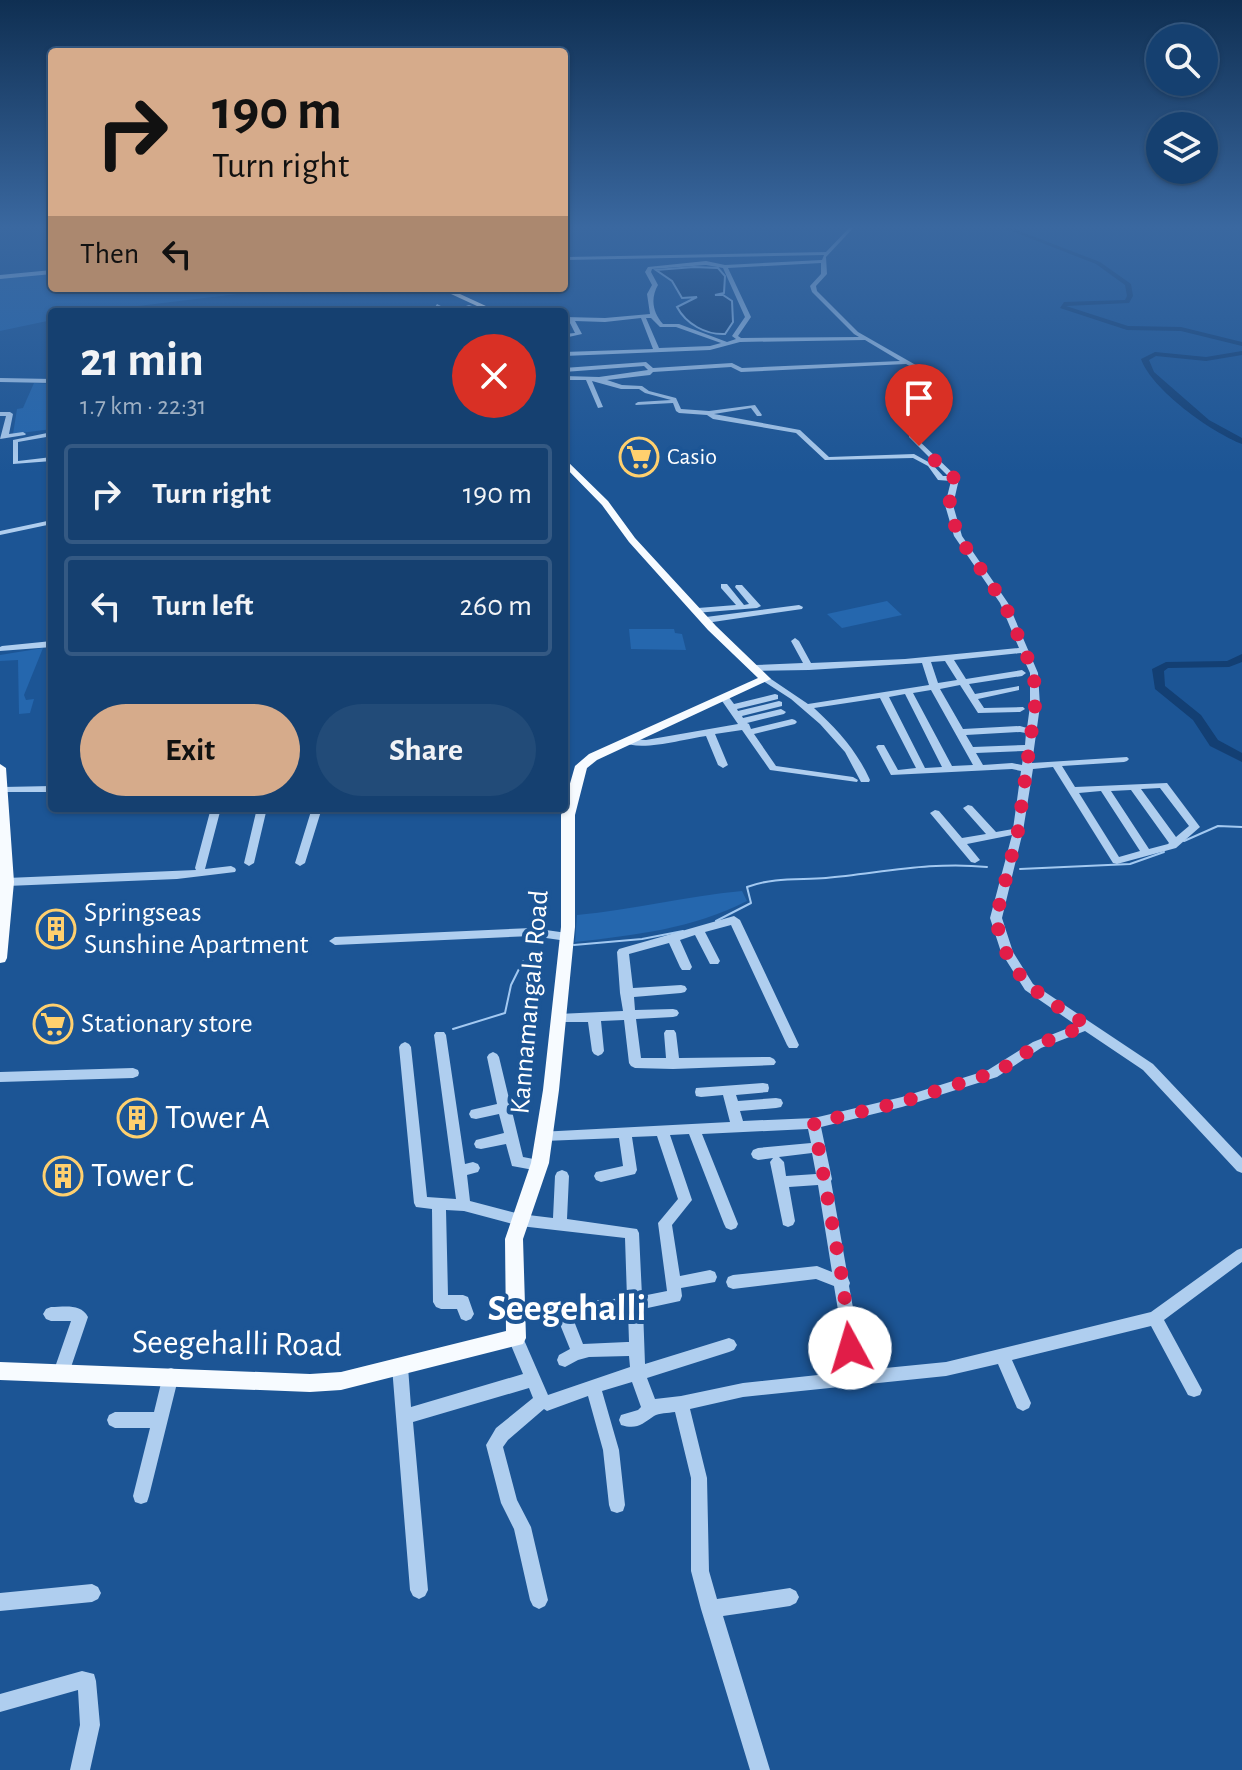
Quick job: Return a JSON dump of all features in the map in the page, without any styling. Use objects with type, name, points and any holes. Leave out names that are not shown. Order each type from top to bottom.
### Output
[{"type":"main road","points":[[568,465],[605,503],[632,540],[726,643],[760,674]]},
{"type":"main road","name":"Kannamangala Road","points":[[516,1338],[514,1239],[539,1165],[544,1136],[567,937],[568,815],[581,766],[593,757],[627,742],[739,717],[760,674]]},
{"type":"main road","points":[[0,768],[7,882],[0,958]]},
{"type":"main road","name":"Seegehalli Road","points":[[0,1371],[171,1375],[310,1383],[341,1381],[516,1338]]},
{"type":"street","points":[[652,308],[653,316],[662,326],[677,325],[729,344]]},
{"type":"street","points":[[740,340],[735,336],[748,317],[744,308]]},
{"type":"street","points":[[831,308],[864,339],[931,376],[942,393],[937,410],[924,424],[912,428],[912,437],[955,479]]},
{"type":"street","points":[[643,316],[656,349]]},
{"type":"street","points":[[568,319],[653,316]]},
{"type":"street","points":[[568,320],[579,334],[568,335]]},
{"type":"street","points":[[568,354],[729,344],[740,340],[864,339]]},
{"type":"street","points":[[607,384],[639,378],[637,374],[650,373],[651,370],[733,365],[739,370],[756,370],[909,362]]},
{"type":"street","points":[[568,370],[646,364],[651,370]]},
{"type":"street","points":[[568,378],[640,387],[675,401]]},
{"type":"street","points":[[588,379],[600,407]]},
{"type":"street","points":[[0,380],[48,381]]},
{"type":"street","points":[[607,384],[644,381]]},
{"type":"street","points":[[638,404],[675,401]]},
{"type":"street","points":[[675,401],[679,411],[709,413],[753,406],[759,415]]},
{"type":"street","points":[[709,413],[713,417],[798,431],[827,459],[914,456],[930,465],[941,478],[955,479]]},
{"type":"street","points":[[0,416],[10,414],[3,437],[48,432]]},
{"type":"street","points":[[48,433],[15,441],[15,463],[48,459]]},
{"type":"street","points":[[955,479],[949,505],[958,536],[1004,603],[1034,673],[1028,767],[1018,831],[996,918],[1007,952],[1029,987],[1148,1067],[1242,1167]]},
{"type":"street","points":[[0,533],[48,523]]},
{"type":"street","points":[[724,586],[742,607]]},
{"type":"street","points":[[702,616],[759,605],[739,587]]},
{"type":"street","points":[[702,616],[799,607]]},
{"type":"street","points":[[795,641],[809,667]]},
{"type":"street","points":[[1,646],[48,642]]},
{"type":"street","points":[[760,674],[809,667],[1025,650]]},
{"type":"street","points":[[948,658],[985,712],[1020,709]]},
{"type":"street","points":[[926,660],[935,688],[980,769]]},
{"type":"street","points":[[804,707],[833,700],[884,696],[1022,673]]},
{"type":"street","points":[[760,674],[804,707],[853,753],[865,780]]},
{"type":"street","points":[[973,697],[1016,688]]},
{"type":"street","points":[[908,692],[949,770]]},
{"type":"street","points":[[884,696],[922,771]]},
{"type":"street","points":[[627,742],[646,743],[710,733],[739,717],[778,705],[739,717]]},
{"type":"street","points":[[739,717],[792,722]]},
{"type":"street","points":[[739,717],[773,768],[853,780]]},
{"type":"street","points":[[961,732],[1020,729],[1032,732]]},
{"type":"street","points":[[710,733],[723,765]]},
{"type":"street","points":[[881,747],[895,773],[1124,759]]},
{"type":"street","points":[[970,750],[1030,748]]},
{"type":"street","points":[[1056,764],[1113,857],[1117,861],[1175,843],[1195,827],[1163,785],[1072,790]]},
{"type":"street","points":[[1133,786],[1175,843]]},
{"type":"street","points":[[1104,788],[1146,853]]},
{"type":"street","points":[[3,793],[48,792]]},
{"type":"street","points":[[968,808],[992,834]]},
{"type":"street","points":[[200,868],[215,812]]},
{"type":"street","points":[[249,863],[261,812]]},
{"type":"street","points":[[300,863],[316,812]]},
{"type":"street","points":[[935,813],[975,860]]},
{"type":"street","points":[[959,842],[1018,831]]},
{"type":"street","points":[[7,882],[231,870]]},
{"type":"street","points":[[770,1062],[635,1063],[623,952],[736,921],[793,1045]]},
{"type":"street","points":[[699,931],[714,961]]},
{"type":"street","points":[[335,941],[532,932],[567,937]]},
{"type":"street","points":[[673,938],[686,967]]},
{"type":"street","points":[[626,993],[681,989]]},
{"type":"street","points":[[558,1019],[673,1013]]},
{"type":"street","points":[[594,1017],[598,1051]]},
{"type":"street","points":[[544,1136],[814,1123],[902,1102],[999,1071],[1037,1045],[1087,1025]]},
{"type":"street","points":[[670,1033],[673,1064]]},
{"type":"street","points":[[440,1035],[466,1170],[464,1205]]},
{"type":"street","points":[[405,1047],[421,1203],[464,1205],[520,1220],[632,1233],[638,1374],[647,1403],[652,1407]]},
{"type":"street","points":[[493,1057],[519,1164],[539,1165]]},
{"type":"street","points":[[0,1077],[133,1073]]},
{"type":"street","points":[[701,1092],[763,1088]]},
{"type":"street","points":[[728,1090],[738,1127]]},
{"type":"street","points":[[733,1107],[776,1103]]},
{"type":"street","points":[[476,1114],[505,1108]]},
{"type":"street","points":[[814,1123],[843,1283],[850,1348],[832,1380]]},
{"type":"street","points":[[694,1130],[731,1224]]},
{"type":"street","points":[[515,1313],[636,1304],[673,1298],[675,1283],[665,1223],[685,1200],[662,1132]]},
{"type":"street","points":[[601,1176],[630,1170],[625,1133]]},
{"type":"street","points":[[481,1144],[512,1137]]},
{"type":"street","points":[[758,1154],[819,1147]]},
{"type":"street","points":[[777,1162],[788,1221]]},
{"type":"street","points":[[560,1224],[562,1176]]},
{"type":"street","points":[[781,1182],[825,1179]]},
{"type":"street","points":[[439,1206],[441,1302],[463,1302],[466,1314]]},
{"type":"street","points":[[627,1420],[642,1417],[652,1407],[743,1390],[946,1369],[1155,1318],[1242,1254]]},
{"type":"street","points":[[733,1282],[817,1272],[843,1283]]},
{"type":"street","points":[[675,1283],[710,1277]]},
{"type":"street","points":[[562,1310],[571,1355],[636,1348]]},
{"type":"street","points":[[51,1314],[77,1314],[80,1317],[61,1373]]},
{"type":"street","points":[[1155,1318],[1194,1390]]},
{"type":"street","name":"Kannamangala Road","points":[[516,1338],[542,1401]]},
{"type":"street","points":[[539,1600],[522,1527],[509,1503],[494,1445],[502,1434],[542,1401],[547,1403],[630,1374],[729,1345]]},
{"type":"street","points":[[1002,1355],[1023,1403]]},
{"type":"street","points":[[400,1367],[419,1590]]},
{"type":"street","points":[[141,1496],[171,1375]]},
{"type":"street","points":[[404,1417],[533,1379]]},
{"type":"street","points":[[593,1387],[611,1450],[617,1505]]},
{"type":"street","points":[[681,1404],[699,1478],[700,1571],[760,1770]]},
{"type":"street","points":[[115,1420],[160,1420]]},
{"type":"street","points":[[0,1602],[92,1593]]},
{"type":"street","points":[[710,1609],[790,1597]]},
{"type":"street","points":[[0,1703],[87,1681],[90,1725],[80,1770]]},
{"type":"shaded area","points":[[0,308],[125,308],[48,308],[48,321],[0,331]]},
{"type":"shaded area","points":[[677,308],[732,308],[733,322],[725,334],[704,330],[686,319]]},
{"type":"shaded area","points":[[34,383],[48,384],[48,430],[13,434],[17,409],[23,408]]},
{"type":"shaded area","points":[[887,601],[902,615],[842,628],[827,614]]},
{"type":"shaded area","points":[[629,629],[674,629],[675,633],[682,634],[686,650],[631,649]]},
{"type":"shaded area","points":[[43,648],[24,695],[26,700],[34,699],[30,713],[19,714],[18,660],[0,661],[0,655]]},
{"type":"shaded area","points":[[742,891],[747,901],[705,918],[641,933],[575,942],[577,915]]},
{"type":"waterway","points":[[1064,308],[1127,328],[1181,329],[1242,344]]},
{"type":"waterway","points":[[1242,353],[1206,359],[1155,354],[1145,359],[1150,373],[1206,422],[1242,441]]},
{"type":"waterway","points":[[1242,657],[1229,664],[1166,665],[1158,669],[1159,687],[1197,718],[1214,743],[1242,758]]},
{"type":"waterway","points":[[1184,841],[1218,826],[1242,827]]},
{"type":"waterway","points":[[1020,869],[1130,864],[1164,852]]},
{"type":"waterway","points":[[716,921],[751,903],[747,887],[767,882],[926,867],[987,867]]},
{"type":"waterway","points":[[574,945],[642,939],[683,931]]},
{"type":"waterway","points":[[453,1029],[505,1013],[511,985],[523,961]]},
{"type":"place","name":"Casio","points":[[639,457]]},
{"type":"place","name":"Springseas Sunshine Apartment","points":[[56,929]]},
{"type":"place","name":"Stationary store","points":[[53,1024]]},
{"type":"place","name":"Tower A","points":[[137,1118]]},
{"type":"place","name":"Tower C","points":[[63,1176]]},
{"type":"district","name":"Seegehalli","points":[[567,1309]]},
{"type":"route","points":[[850,1348],[843,1283],[814,1123],[902,1102],[999,1071],[1037,1045],[1087,1025],[1029,987],[1007,952],[998,930],[996,918],[1018,831],[1028,769],[1035,706],[1034,673],[1004,603],[958,536],[949,505],[955,479],[949,470],[919,446]]}]
